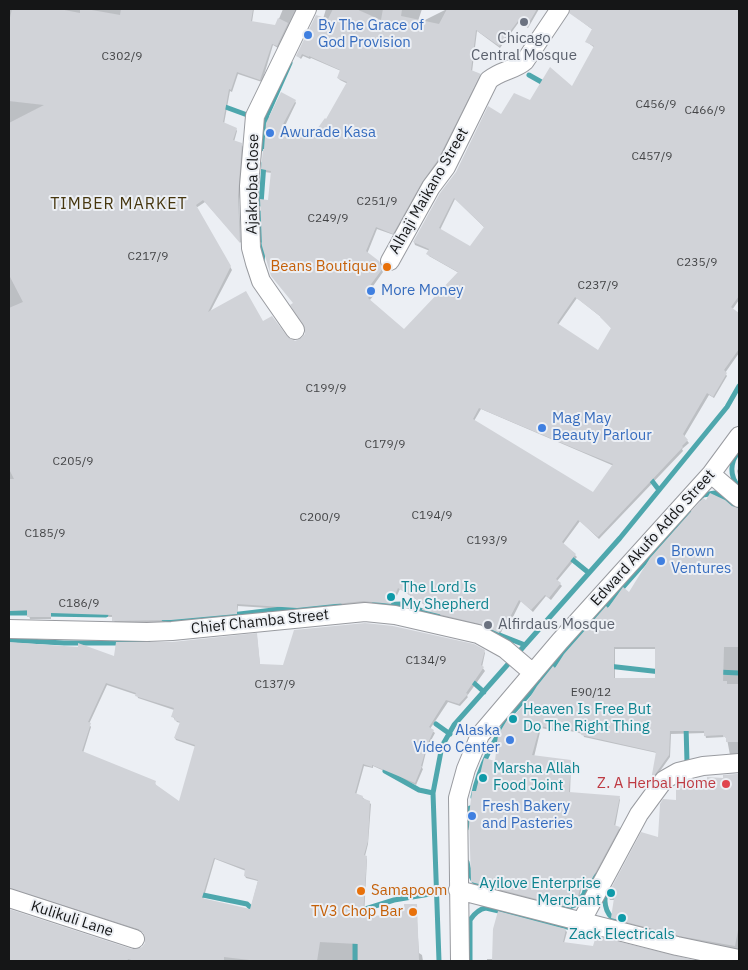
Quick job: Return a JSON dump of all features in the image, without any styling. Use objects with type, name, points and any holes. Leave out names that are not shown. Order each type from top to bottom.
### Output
[{"type":"street","name":"Ajakroba Close","points":[[295,330],[261,281],[255,263],[251,241],[250,186],[255,116],[307,9]]},
{"type":"street","name":"Alhaji Maikano Street","points":[[390,261],[431,186],[446,168],[489,80],[497,74],[521,65],[526,61],[560,9]]},
{"type":"street","name":"Edward Akufo Addo Street","points":[[460,961],[458,798],[466,769],[480,735],[527,668],[711,474],[739,436]]},
{"type":"street","points":[[711,474],[739,498]]},
{"type":"street","name":"Chief Chamba Street","points":[[9,629],[128,632],[172,631],[366,612],[395,615],[478,634],[505,649],[527,668]]},
{"type":"street","points":[[581,922],[639,814],[664,780],[678,772],[703,766],[739,763]]},
{"type":"street","points":[[458,890],[677,946],[739,959]]},
{"type":"street","name":"Kulikuli Lane","points":[[9,898],[135,939]]},
{"type":"building","points":[[12,9],[59,9],[80,13],[80,9],[86,9],[120,15],[121,9],[253,9],[251,21],[275,25],[278,18],[288,23],[277,46],[272,44],[260,80],[237,72],[231,90],[229,89],[223,122],[237,128],[233,140],[242,143],[238,196],[240,243],[203,200],[196,205],[231,266],[208,312],[246,291],[263,321],[272,316],[287,336],[295,341],[305,334],[305,329],[290,305],[293,303],[271,276],[262,246],[260,199],[268,200],[271,171],[261,169],[266,123],[281,92],[296,100],[281,128],[310,139],[326,119],[347,82],[337,78],[340,70],[309,56],[302,54],[300,58],[296,56],[316,15],[328,19],[333,9],[356,9],[381,20],[383,9],[402,9],[401,16],[439,24],[447,9],[537,9],[527,26],[518,21],[499,46],[476,30],[471,70],[481,74],[437,161],[422,182],[393,234],[376,227],[366,251],[379,261],[383,268],[369,287],[374,290],[368,298],[404,329],[458,272],[426,254],[429,249],[413,242],[440,193],[456,172],[488,106],[501,114],[514,93],[530,100],[550,67],[572,86],[594,46],[585,42],[592,29],[569,13],[570,9],[739,9],[739,296],[731,307],[739,313],[739,349],[724,370],[727,373],[713,397],[707,393],[683,434],[688,440],[683,447],[598,537],[578,520],[562,542],[576,554],[556,579],[561,583],[549,598],[545,595],[531,610],[519,600],[508,621],[504,620],[499,633],[480,624],[422,610],[424,604],[398,588],[391,604],[364,601],[297,608],[237,604],[237,614],[171,620],[112,621],[112,615],[51,613],[51,617],[27,617],[27,610],[9,611],[9,479],[14,479],[9,469],[9,308],[23,302],[9,275],[9,123],[44,105],[9,101],[9,22]],"holes":[[[454,198],[484,227],[470,246],[439,228]],[[575,297],[600,316],[611,328],[598,350],[557,323]],[[479,408],[613,464],[593,492],[473,419]]]},
{"type":"building","points":[[710,493],[739,508],[739,647],[724,647],[723,681],[727,681],[727,684],[739,684],[739,742],[726,742],[726,737],[723,737],[723,735],[704,736],[704,731],[670,731],[669,755],[651,780],[656,752],[581,735],[582,732],[556,726],[555,729],[540,726],[532,755],[571,760],[569,792],[620,796],[614,825],[620,827],[587,888],[581,884],[576,905],[572,903],[571,908],[471,882],[469,815],[472,791],[476,791],[484,758],[495,761],[498,735],[507,720],[527,702],[553,666],[555,668],[564,654],[606,606],[608,608],[623,587],[629,592],[650,558],[703,498],[706,500]],"holes":[[[614,647],[655,647],[655,678],[614,678]]]},
{"type":"building","points":[[365,623],[393,626],[474,644],[485,650],[481,665],[484,667],[466,693],[468,694],[459,704],[446,700],[429,727],[434,730],[427,745],[422,766],[415,783],[372,765],[372,767],[363,764],[355,793],[370,801],[368,841],[364,855],[367,856],[363,915],[390,916],[390,909],[404,909],[404,904],[417,904],[419,961],[358,961],[358,944],[320,942],[317,961],[258,961],[224,957],[224,961],[135,961],[128,959],[127,961],[9,961],[9,909],[132,949],[142,947],[145,943],[145,937],[143,932],[138,929],[9,888],[9,642],[78,647],[78,643],[114,656],[116,642],[172,642],[257,633],[260,664],[283,665],[294,630]],"holes":[[[106,683],[136,693],[135,696],[174,708],[171,717],[180,722],[174,738],[195,745],[179,801],[155,784],[156,781],[82,751],[91,723],[88,722]],[[214,858],[245,869],[244,876],[258,880],[250,909],[202,898]]]},
{"type":"building","points":[[739,774],[739,925],[735,946],[679,936],[611,918],[614,898],[607,898],[607,896],[641,832],[658,837],[660,804],[663,799],[676,800],[676,785],[682,782],[707,782],[707,777],[723,778],[723,775]]},
{"type":"building","points":[[498,911],[566,929],[563,942],[593,946],[596,936],[698,961],[492,961],[493,929]]},
{"type":"waterway","points":[[264,149],[267,115],[290,63]]},
{"type":"waterway","points":[[529,75],[545,84]]},
{"type":"waterway","points":[[220,105],[250,116]]},
{"type":"waterway","points":[[261,204],[264,163]]},
{"type":"waterway","points":[[261,213],[260,236],[261,240],[264,241],[262,262]]},
{"type":"waterway","points":[[439,961],[433,793],[442,746],[454,725],[620,538],[727,407],[739,386]]},
{"type":"waterway","points":[[739,451],[732,464],[732,474],[739,487]]},
{"type":"waterway","points":[[649,477],[659,490]]},
{"type":"waterway","points":[[700,498],[703,495],[715,493],[739,509]]},
{"type":"waterway","points":[[473,797],[479,774],[489,752],[500,731],[514,711],[689,512]]},
{"type":"waterway","points":[[568,556],[589,573]]},
{"type":"waterway","points":[[373,605],[401,604],[438,616]]},
{"type":"waterway","points":[[164,619],[181,621],[290,608],[340,606]]},
{"type":"waterway","points":[[9,613],[33,613]]},
{"type":"waterway","points":[[44,614],[106,615]]},
{"type":"waterway","points":[[487,630],[525,645]]},
{"type":"waterway","points":[[9,640],[64,643],[120,643],[148,640]]},
{"type":"waterway","points":[[608,666],[661,672]]},
{"type":"waterway","points":[[717,672],[739,673]]},
{"type":"waterway","points":[[474,683],[484,692]]},
{"type":"waterway","points":[[436,724],[450,734]]},
{"type":"waterway","points":[[686,725],[687,763]]},
{"type":"waterway","points":[[385,771],[419,790],[433,793]]},
{"type":"waterway","points":[[466,829],[470,808]]},
{"type":"waterway","points":[[467,862],[473,881],[482,888]]},
{"type":"waterway","points":[[557,908],[567,908],[575,905],[584,894],[587,884],[599,874]]},
{"type":"waterway","points":[[606,890],[605,901],[607,910],[612,918],[622,923]]},
{"type":"waterway","points":[[359,911],[394,900],[436,893]]},
{"type":"waterway","points":[[198,894],[247,904],[252,909],[256,909]]},
{"type":"waterway","points":[[470,961],[470,920],[477,912],[486,908],[593,933]]},
{"type":"waterway","points":[[355,938],[355,961]]},
{"type":"place","name":"Chicago Central Mosque","points":[[524,22]]},
{"type":"place","name":"By The Grace of God Provision","points":[[308,35]]},
{"type":"place","name":"Awurade Kasa","points":[[270,133]]},
{"type":"place","name":"Beans Boutique","points":[[387,267]]},
{"type":"place","name":"More Money","points":[[371,291]]},
{"type":"place","name":"Mag May Beauty Parlour","points":[[542,428]]},
{"type":"place","name":"Brown Ventures","points":[[661,561]]},
{"type":"place","name":"The Lord Is My Shepherd","points":[[391,597]]},
{"type":"place","name":"Alfirdaus Mosque","points":[[488,625]]},
{"type":"place","name":"Heaven Is Free But Do The Right Thing","points":[[513,719]]},
{"type":"place","name":"Alaska Video Center","points":[[510,740]]},
{"type":"place","name":"Marsha Allah Food Joint","points":[[483,778]]},
{"type":"place","name":"Z. A Herbal Home","points":[[726,784]]},
{"type":"place","name":"Fresh Bakery and Pasteries","points":[[472,816]]},
{"type":"place","name":"Samapoom","points":[[361,891]]},
{"type":"place","name":"Ayilove Enterprise Merchant","points":[[611,893]]},
{"type":"place","name":"TV3 Chop Bar","points":[[413,912]]},
{"type":"place","name":"Zack Electricals","points":[[622,918]]},
{"type":"district","name":"TIMBER MARKET","points":[[119,204]]}]
